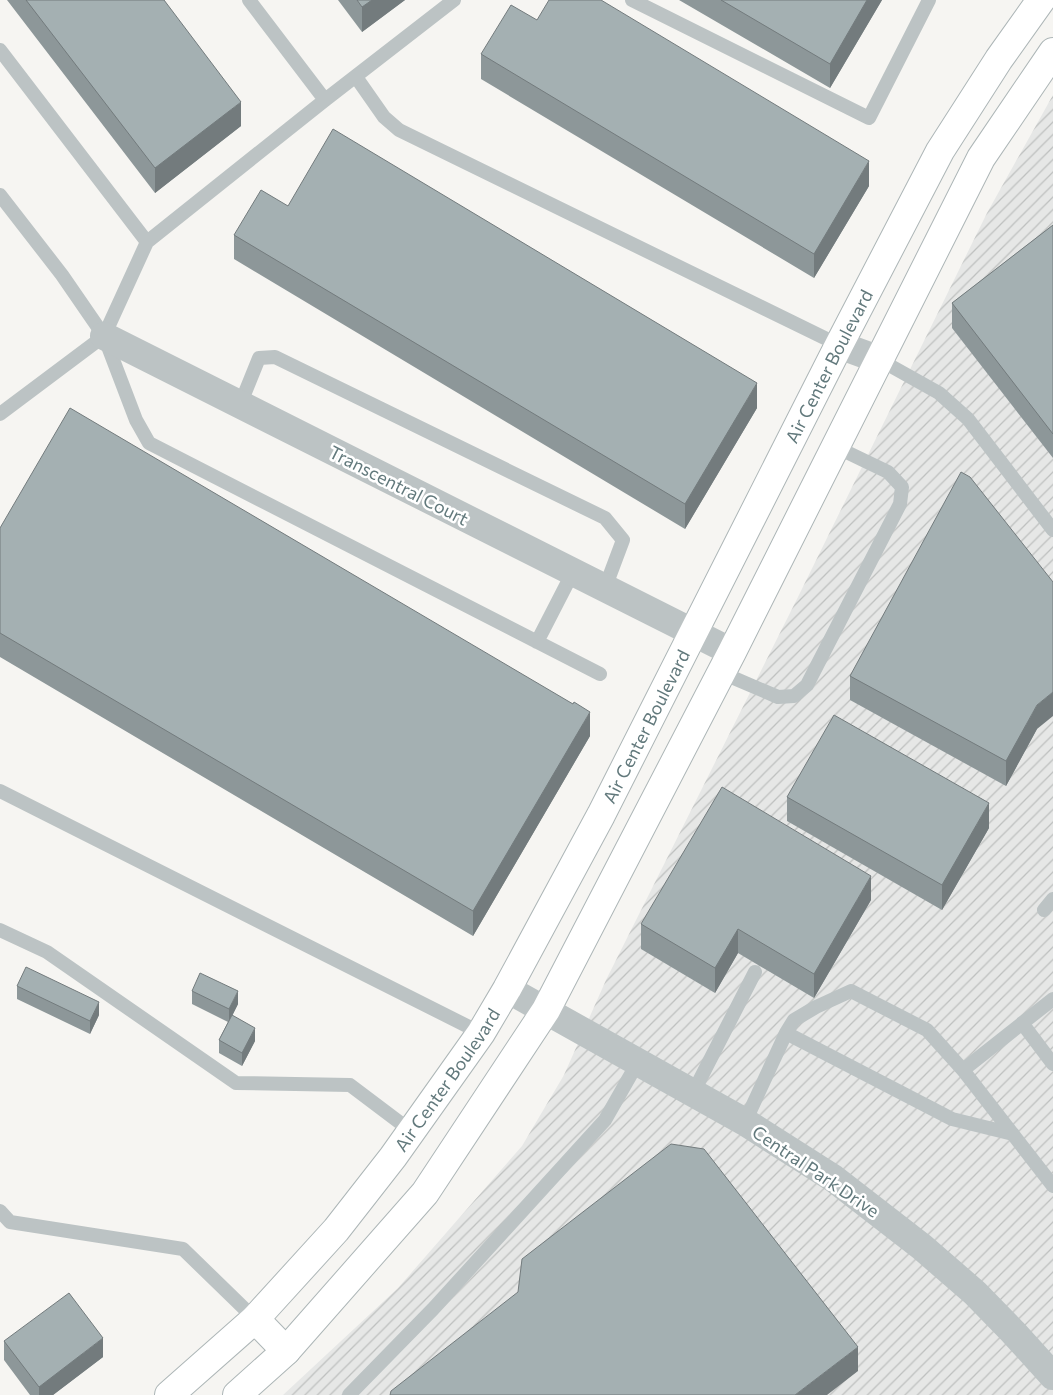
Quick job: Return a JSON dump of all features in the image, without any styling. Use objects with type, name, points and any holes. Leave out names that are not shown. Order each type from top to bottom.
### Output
[{"type":"street","points":[[1042,0],[1053,7]]},
{"type":"street","name":"Air Center Boulevard","points":[[169,1395],[255,1319],[336,1230],[411,1131],[481,1033],[507,989],[601,815],[839,345],[940,151],[999,58],[1042,0]]},
{"type":"street","points":[[237,1395],[286,1351],[424,1193],[546,1010],[727,662],[981,158],[1053,52]]},
{"type":"street","name":"Transcentral Court","points":[[104,336],[694,633],[727,662]]},
{"type":"street","points":[[839,345],[880,360]]},
{"type":"street","name":"Central Park Drive","points":[[507,989],[746,1122],[833,1178],[922,1247],[975,1293],[1053,1376]]},
{"type":"street","points":[[255,1319],[286,1351]]},
{"type":"lane","points":[[249,0],[325,100]]},
{"type":"lane","points":[[0,414],[104,336],[147,242],[454,0]]},
{"type":"lane","points":[[632,0],[869,118],[929,0]]},
{"type":"lane","points":[[0,50],[147,242]]},
{"type":"lane","points":[[356,76],[384,117],[399,130],[839,345]]},
{"type":"lane","points":[[0,195],[62,275],[104,336],[136,420],[149,443],[600,674]]},
{"type":"lane","points":[[240,405],[259,358],[276,356],[605,518],[623,540],[605,588]]},
{"type":"lane","points":[[880,360],[939,393],[968,419],[1053,530]]},
{"type":"lane","points":[[727,662],[778,697],[794,696],[807,685],[900,504],[902,487],[888,472],[836,447]]},
{"type":"lane","points":[[537,642],[573,572]]},
{"type":"lane","points":[[0,791],[481,1033]]},
{"type":"lane","points":[[1044,910],[1053,898]]},
{"type":"lane","points":[[0,930],[47,952],[236,1083],[350,1085],[411,1131]]},
{"type":"lane","points":[[693,1093],[755,972]]},
{"type":"lane","points":[[746,1122],[786,1033],[794,1020],[816,1007],[851,991],[926,1030],[963,1070],[1053,1186]]},
{"type":"lane","points":[[963,1070],[1053,999]]},
{"type":"lane","points":[[1022,1024],[1053,1064]]},
{"type":"lane","points":[[786,1033],[952,1120],[1013,1134]]},
{"type":"lane","points":[[349,1395],[433,1309],[605,1120],[638,1062]]},
{"type":"lane","points":[[0,1211],[10,1222],[183,1249],[255,1319]]},
{"type":"shaded area","points":[[1053,95],[1053,1395],[283,1395],[398,1288],[522,1146],[564,1075],[606,980],[796,601],[987,213]]},
{"type":"building","points":[[26,0],[164,0],[241,102],[155,168]]},
{"type":"building","points":[[357,0],[372,0],[362,7]]},
{"type":"building","points":[[549,0],[601,0],[869,161],[814,254],[481,54],[511,5],[537,20]]},
{"type":"building","points":[[721,0],[867,0],[830,64]]},
{"type":"building","points":[[333,129],[757,383],[685,504],[234,235],[261,190],[288,206]]},
{"type":"building","points":[[1053,225],[1053,434],[952,303]]},
{"type":"building","points":[[70,408],[573,704],[574,702],[590,712],[473,911],[0,633],[0,528]]},
{"type":"building","points":[[961,472],[970,477],[1053,582],[1053,692],[1037,705],[1006,761],[850,676]]},
{"type":"building","points":[[834,715],[989,803],[942,885],[787,797]]},
{"type":"building","points":[[722,787],[871,876],[814,974],[738,929],[715,968],[641,924]]},
{"type":"building","points":[[26,967],[99,1002],[90,1021],[17,986]]},
{"type":"building","points":[[200,973],[238,991],[229,1009],[192,991]]},
{"type":"building","points":[[232,1015],[255,1028],[242,1053],[219,1040]]},
{"type":"building","points":[[671,1144],[704,1149],[858,1347],[795,1395],[390,1395],[391,1391],[518,1292],[522,1259]]},
{"type":"building","points":[[69,1293],[103,1338],[39,1387],[4,1341]]}]
